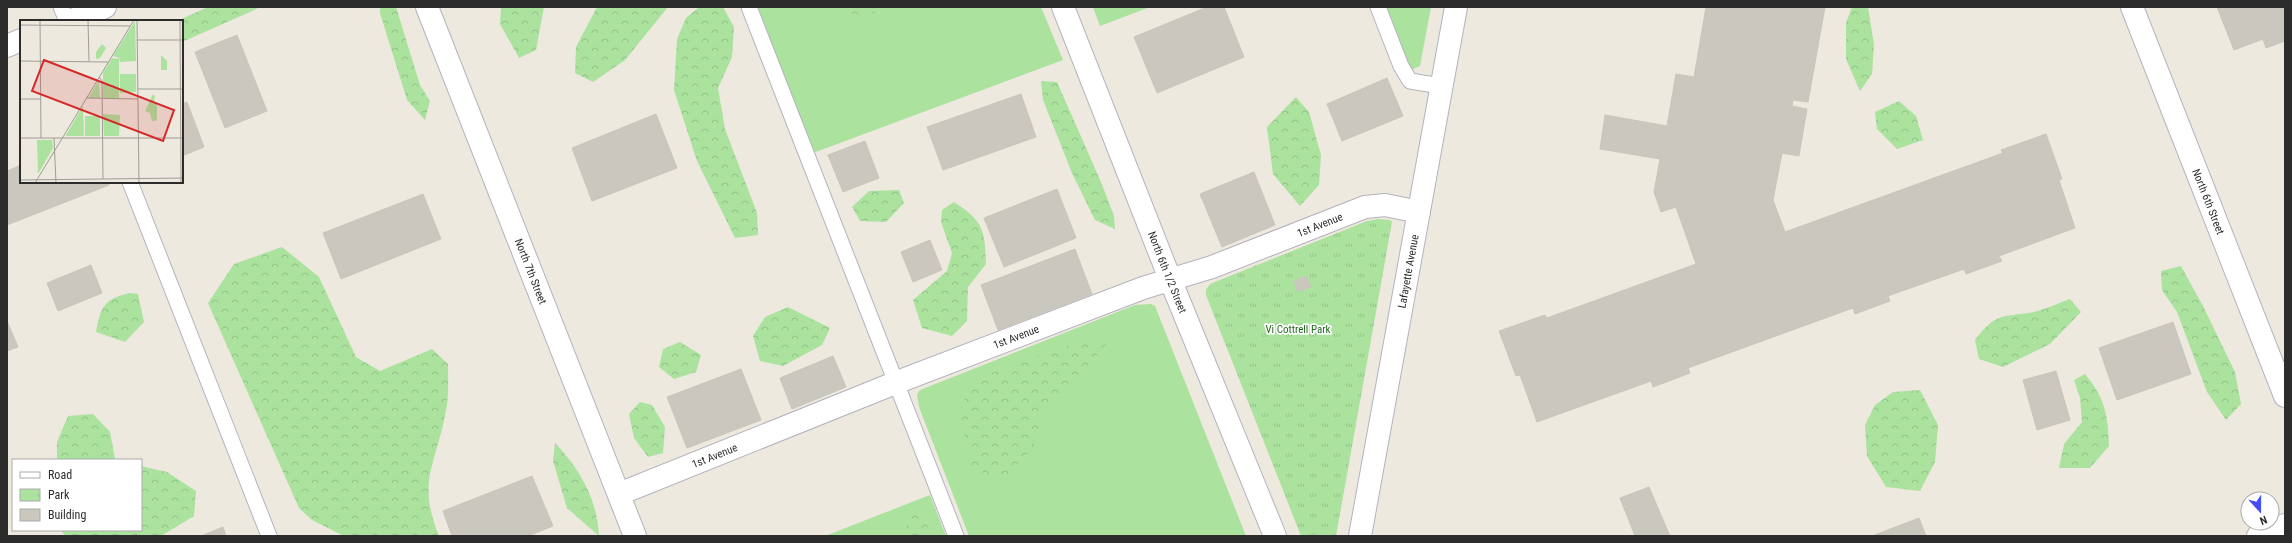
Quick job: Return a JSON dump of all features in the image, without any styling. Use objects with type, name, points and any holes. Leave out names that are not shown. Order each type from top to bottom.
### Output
[{"type":"street","points":[[71,20],[105,7]]},
{"type":"street","name":"North 7th Street","points":[[427,7],[635,536]]},
{"type":"street","name":"North 6th 1/2 Street","points":[[1063,7],[1170,279],[1275,536]]},
{"type":"street","name":"Lafayette Avenue","points":[[1360,536],[1456,7]]},
{"type":"street","name":"North 6th Street","points":[[2132,7],[2285,396]]},
{"type":"street","points":[[7,46],[20,40]]},
{"type":"street","name":"1st Avenue","points":[[619,494],[895,384],[1143,288],[1212,267],[1366,207],[1385,205],[1418,212]]},
{"type":"street","points":[[2258,536],[2285,526]]},
{"type":"lane","points":[[61,7],[68,20]]},
{"type":"lane","points":[[749,7],[895,384],[956,536]]},
{"type":"lane","points":[[1378,7],[1401,66],[1410,81],[1441,86]]},
{"type":"lane","points":[[130,183],[269,536]]},
{"type":"green space","points":[[208,7],[261,7],[183,42],[183,20],[179,20]]},
{"type":"green space","points":[[380,7],[396,7],[420,85],[430,101],[425,120],[407,100],[380,13]]},
{"type":"green space","points":[[501,7],[544,7],[536,50],[519,58],[500,24]]},
{"type":"green space","points":[[597,7],[668,7],[625,60],[593,82],[575,73],[576,47]]},
{"type":"green space","points":[[699,7],[723,7],[734,27],[732,57],[718,88],[725,129],[757,213],[758,235],[735,238],[697,161],[674,90],[677,39],[686,18]]},
{"type":"green space","points":[[758,7],[1041,7],[1063,60],[813,153]]},
{"type":"green space","points":[[838,7],[889,7],[860,18]]},
{"type":"green space","points":[[1093,7],[1150,7],[1100,26]]},
{"type":"green space","points":[[1384,7],[1431,7],[1420,66],[1413,69],[1409,67]]},
{"type":"green space","points":[[1852,7],[1868,7],[1874,45],[1872,74],[1860,91],[1846,59],[1846,23]]},
{"type":"green space","points":[[1041,81],[1057,82],[1101,182],[1114,216],[1115,229],[1095,220],[1072,173],[1043,100]]},
{"type":"green space","points":[[1296,97],[1309,112],[1321,155],[1319,185],[1300,206],[1273,174],[1267,127]]},
{"type":"green space","points":[[1899,101],[1916,116],[1923,140],[1897,149],[1877,129],[1875,112]]},
{"type":"green space","points":[[899,190],[904,203],[886,222],[860,221],[852,207],[869,191]]},
{"type":"green space","points":[[954,202],[972,215],[981,228],[985,243],[986,264],[968,287],[967,321],[952,336],[922,328],[913,300],[947,271],[952,253],[941,222],[942,210]]},
{"type":"green space","name":"Vi Cottrell Park","points":[[1378,219],[1390,220],[1392,222],[1336,536],[1301,536],[1206,295],[1206,290],[1210,284],[1367,221]]},
{"type":"green space","points":[[282,247],[319,277],[356,357],[380,371],[432,349],[448,364],[447,405],[430,472],[429,485],[429,500],[432,517],[439,536],[344,536],[312,520],[299,508],[208,303],[234,264]]},
{"type":"green space","points":[[2181,266],[2203,306],[2235,372],[2241,404],[2226,420],[2207,392],[2177,312],[2162,290],[2161,271]]},
{"type":"green space","points":[[130,293],[138,294],[144,322],[125,342],[96,332],[102,310],[105,305],[114,298]]},
{"type":"green space","points":[[2070,299],[2081,312],[2050,344],[2003,367],[1979,359],[1975,340],[1989,324],[1995,320],[2001,317],[2039,311]]},
{"type":"green space","points":[[1151,304],[1155,306],[1246,536],[969,536],[919,407],[917,395],[920,390],[1135,305]]},
{"type":"green space","points":[[788,307],[830,328],[822,345],[783,366],[760,361],[753,336],[765,317]]},
{"type":"green space","points":[[680,342],[701,355],[696,372],[674,379],[659,367],[663,349]]},
{"type":"green space","points":[[1077,342],[1107,344],[1086,369],[1046,404],[1033,448],[1004,479],[972,471],[960,414],[968,390],[977,378]]},
{"type":"green space","points":[[2085,374],[2097,391],[2104,407],[2108,425],[2109,446],[2090,468],[2059,468],[2064,444],[2082,422],[2080,398],[2074,380]]},
{"type":"green space","points":[[1920,390],[1938,425],[1935,462],[1920,491],[1886,487],[1867,456],[1865,425],[1875,405],[1893,392]]},
{"type":"green space","points":[[640,402],[652,405],[665,427],[663,453],[648,457],[634,438],[629,414]]},
{"type":"green space","points":[[93,414],[110,432],[115,459],[57,459],[57,442],[68,416]]},
{"type":"green space","points":[[555,443],[572,463],[586,485],[595,510],[599,536],[567,508],[553,461]]},
{"type":"green space","points":[[142,466],[167,472],[196,491],[194,516],[161,536],[65,536],[62,531],[142,531]]},
{"type":"green space","points":[[930,495],[946,536],[825,536]]},
{"type":"green space","points":[[906,511],[922,511],[931,536],[907,536]]},
{"type":"building","points":[[1207,7],[1224,7],[1244,57],[1157,93],[1134,37]]},
{"type":"building","points":[[1706,7],[1825,7],[1808,102],[1793,100],[1792,106],[1807,109],[1799,156],[1782,153],[1773,200],[1785,232],[2003,153],[2001,150],[2046,134],[2062,179],[2059,180],[2075,228],[1999,256],[2002,261],[1966,274],[1964,269],[1888,296],[1890,301],[1855,314],[1853,308],[1688,368],[1690,373],[1653,387],[1651,381],[1537,422],[1520,375],[1516,376],[1499,331],[1545,315],[1547,318],[1696,264],[1676,207],[1661,212],[1654,192],[1660,159],[1600,149],[1605,115],[1667,126],[1676,74],[1694,77]]},
{"type":"building","points":[[2217,7],[2285,7],[2285,41],[2266,48],[2263,39],[2234,50]]},
{"type":"building","points":[[237,35],[267,111],[225,128],[195,52]]},
{"type":"building","points":[[1387,78],[1403,116],[1342,141],[1327,104]]},
{"type":"building","points":[[1021,94],[1036,137],[943,170],[927,127]]},
{"type":"building","points":[[187,102],[204,147],[183,156],[183,104]]},
{"type":"building","points":[[656,114],[677,168],[592,201],[572,148]]},
{"type":"building","points":[[865,141],[879,178],[843,192],[828,155]]},
{"type":"building","points":[[20,165],[20,183],[108,183],[109,185],[7,225],[7,171]]},
{"type":"building","points":[[1254,172],[1275,225],[1222,247],[1200,194]]},
{"type":"building","points":[[1057,189],[1076,238],[1004,267],[984,218]]},
{"type":"building","points":[[423,194],[441,239],[341,279],[323,233]]},
{"type":"building","points":[[930,240],[942,270],[913,282],[901,252]]},
{"type":"building","points":[[1075,249],[1092,294],[998,330],[981,285]]},
{"type":"building","points":[[91,265],[102,293],[58,311],[47,283]]},
{"type":"building","points":[[1306,276],[1311,287],[1298,292],[1294,281]]},
{"type":"building","points":[[7,321],[18,347],[7,351]]},
{"type":"building","points":[[2173,322],[2191,374],[2117,400],[2099,348]]},
{"type":"building","points":[[833,356],[846,387],[792,409],[780,378]]},
{"type":"building","points":[[741,369],[761,420],[687,448],[667,397]]},
{"type":"building","points":[[2056,371],[2070,420],[2037,430],[2023,380]]},
{"type":"building","points":[[532,476],[553,526],[528,536],[452,536],[443,511]]},
{"type":"building","points":[[1649,487],[1670,536],[1635,536],[1620,498]]},
{"type":"building","points":[[1919,518],[1926,536],[1872,536]]},
{"type":"building","points":[[223,527],[226,536],[201,536]]}]
